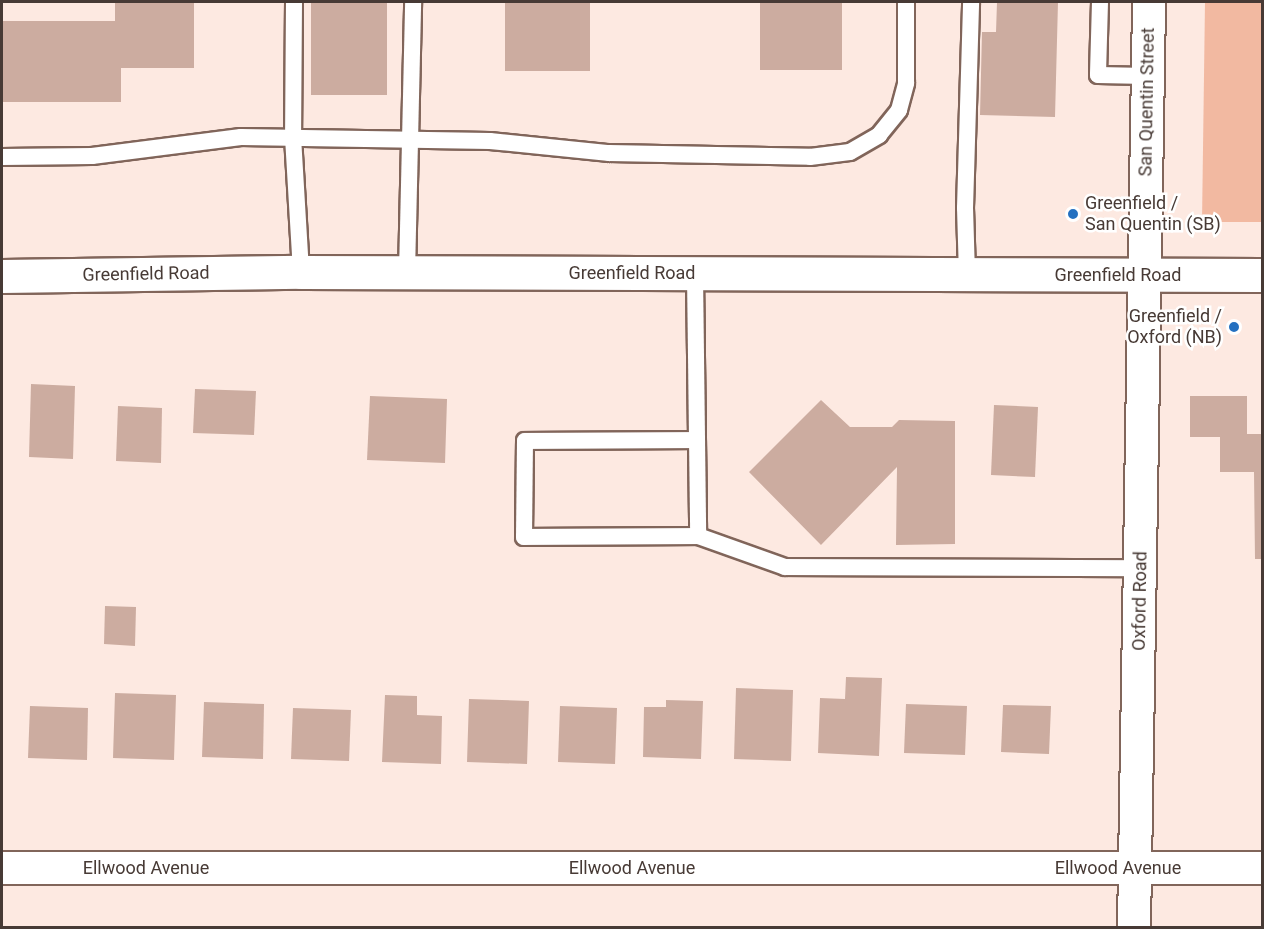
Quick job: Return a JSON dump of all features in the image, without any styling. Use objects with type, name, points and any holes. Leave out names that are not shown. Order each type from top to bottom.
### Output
[{"type":"main road","name":"Greenfield Road","points":[[2,276],[301,272],[1263,275]]},
{"type":"street","name":"San Quentin Street","points":[[1145,274],[1149,2]]},
{"type":"street","name":"Oxford Road","points":[[1134,927],[1145,274]]},
{"type":"street","name":"Ellwood Avenue","points":[[2,868],[1263,868]]},
{"type":"lane","points":[[294,2],[293,137],[301,272]]},
{"type":"lane","points":[[407,273],[412,140],[413,2]]},
{"type":"lane","points":[[2,157],[92,156],[220,139],[293,137],[489,141],[609,153],[810,157],[850,152],[879,135],[899,110],[906,84],[906,2]]},
{"type":"lane","points":[[967,275],[965,208],[971,2]]},
{"type":"lane","points":[[1100,2],[1098,75],[1147,76]]},
{"type":"lane","points":[[695,274],[698,536]]},
{"type":"lane","points":[[697,440],[525,441],[524,537],[698,536],[785,567],[1140,568]]},
{"type":"shaded area","points":[[1205,2],[1262,2],[1262,222],[1202,222]]},
{"type":"building","points":[[115,2],[194,2],[194,68],[121,68],[121,102],[2,102],[2,21],[115,21]]},
{"type":"building","points":[[311,2],[387,2],[387,95],[311,95]]},
{"type":"building","points":[[505,2],[590,2],[590,71],[505,71]]},
{"type":"building","points":[[760,2],[842,2],[842,70],[760,70]]},
{"type":"building","points":[[997,2],[1058,2],[1055,117],[980,115],[982,32],[996,32]]},
{"type":"building","points":[[31,384],[75,386],[73,459],[29,457]]},
{"type":"building","points":[[195,389],[256,391],[254,435],[193,433]]},
{"type":"building","points":[[370,396],[447,399],[445,463],[367,460]]},
{"type":"building","points":[[1190,396],[1247,396],[1247,434],[1262,434],[1262,559],[1255,559],[1254,472],[1220,472],[1220,437],[1190,437]]},
{"type":"building","points":[[821,400],[850,427],[892,427],[899,420],[955,421],[955,544],[896,545],[897,467],[821,545],[749,472]]},
{"type":"building","points":[[994,405],[1038,407],[1035,477],[991,475]]},
{"type":"building","points":[[118,406],[162,408],[161,463],[116,461]]},
{"type":"building","points":[[105,606],[136,607],[135,646],[104,644]]},
{"type":"building","points":[[846,677],[882,678],[879,756],[818,753],[820,698],[845,699]]},
{"type":"building","points":[[736,688],[793,690],[791,761],[734,759]]},
{"type":"building","points":[[115,693],[176,695],[174,760],[113,758]]},
{"type":"building","points":[[385,695],[417,696],[417,715],[442,716],[441,764],[382,762]]},
{"type":"building","points":[[469,699],[529,701],[527,764],[467,762]]},
{"type":"building","points":[[666,700],[703,701],[701,759],[643,757],[644,707],[666,707]]},
{"type":"building","points":[[204,702],[264,704],[263,759],[202,757]]},
{"type":"building","points":[[906,704],[967,706],[965,755],[904,753]]},
{"type":"building","points":[[1003,705],[1051,706],[1049,754],[1001,752]]},
{"type":"building","points":[[30,706],[88,708],[87,760],[28,758]]},
{"type":"building","points":[[560,706],[617,708],[615,764],[558,762]]},
{"type":"building","points":[[293,708],[351,710],[349,761],[291,759]]},
{"type":"place","name":"Greenfield / San Quentin (SB)","points":[[1073,214]]},
{"type":"place","name":"Greenfield / Oxford (NB)","points":[[1234,327]]}]
